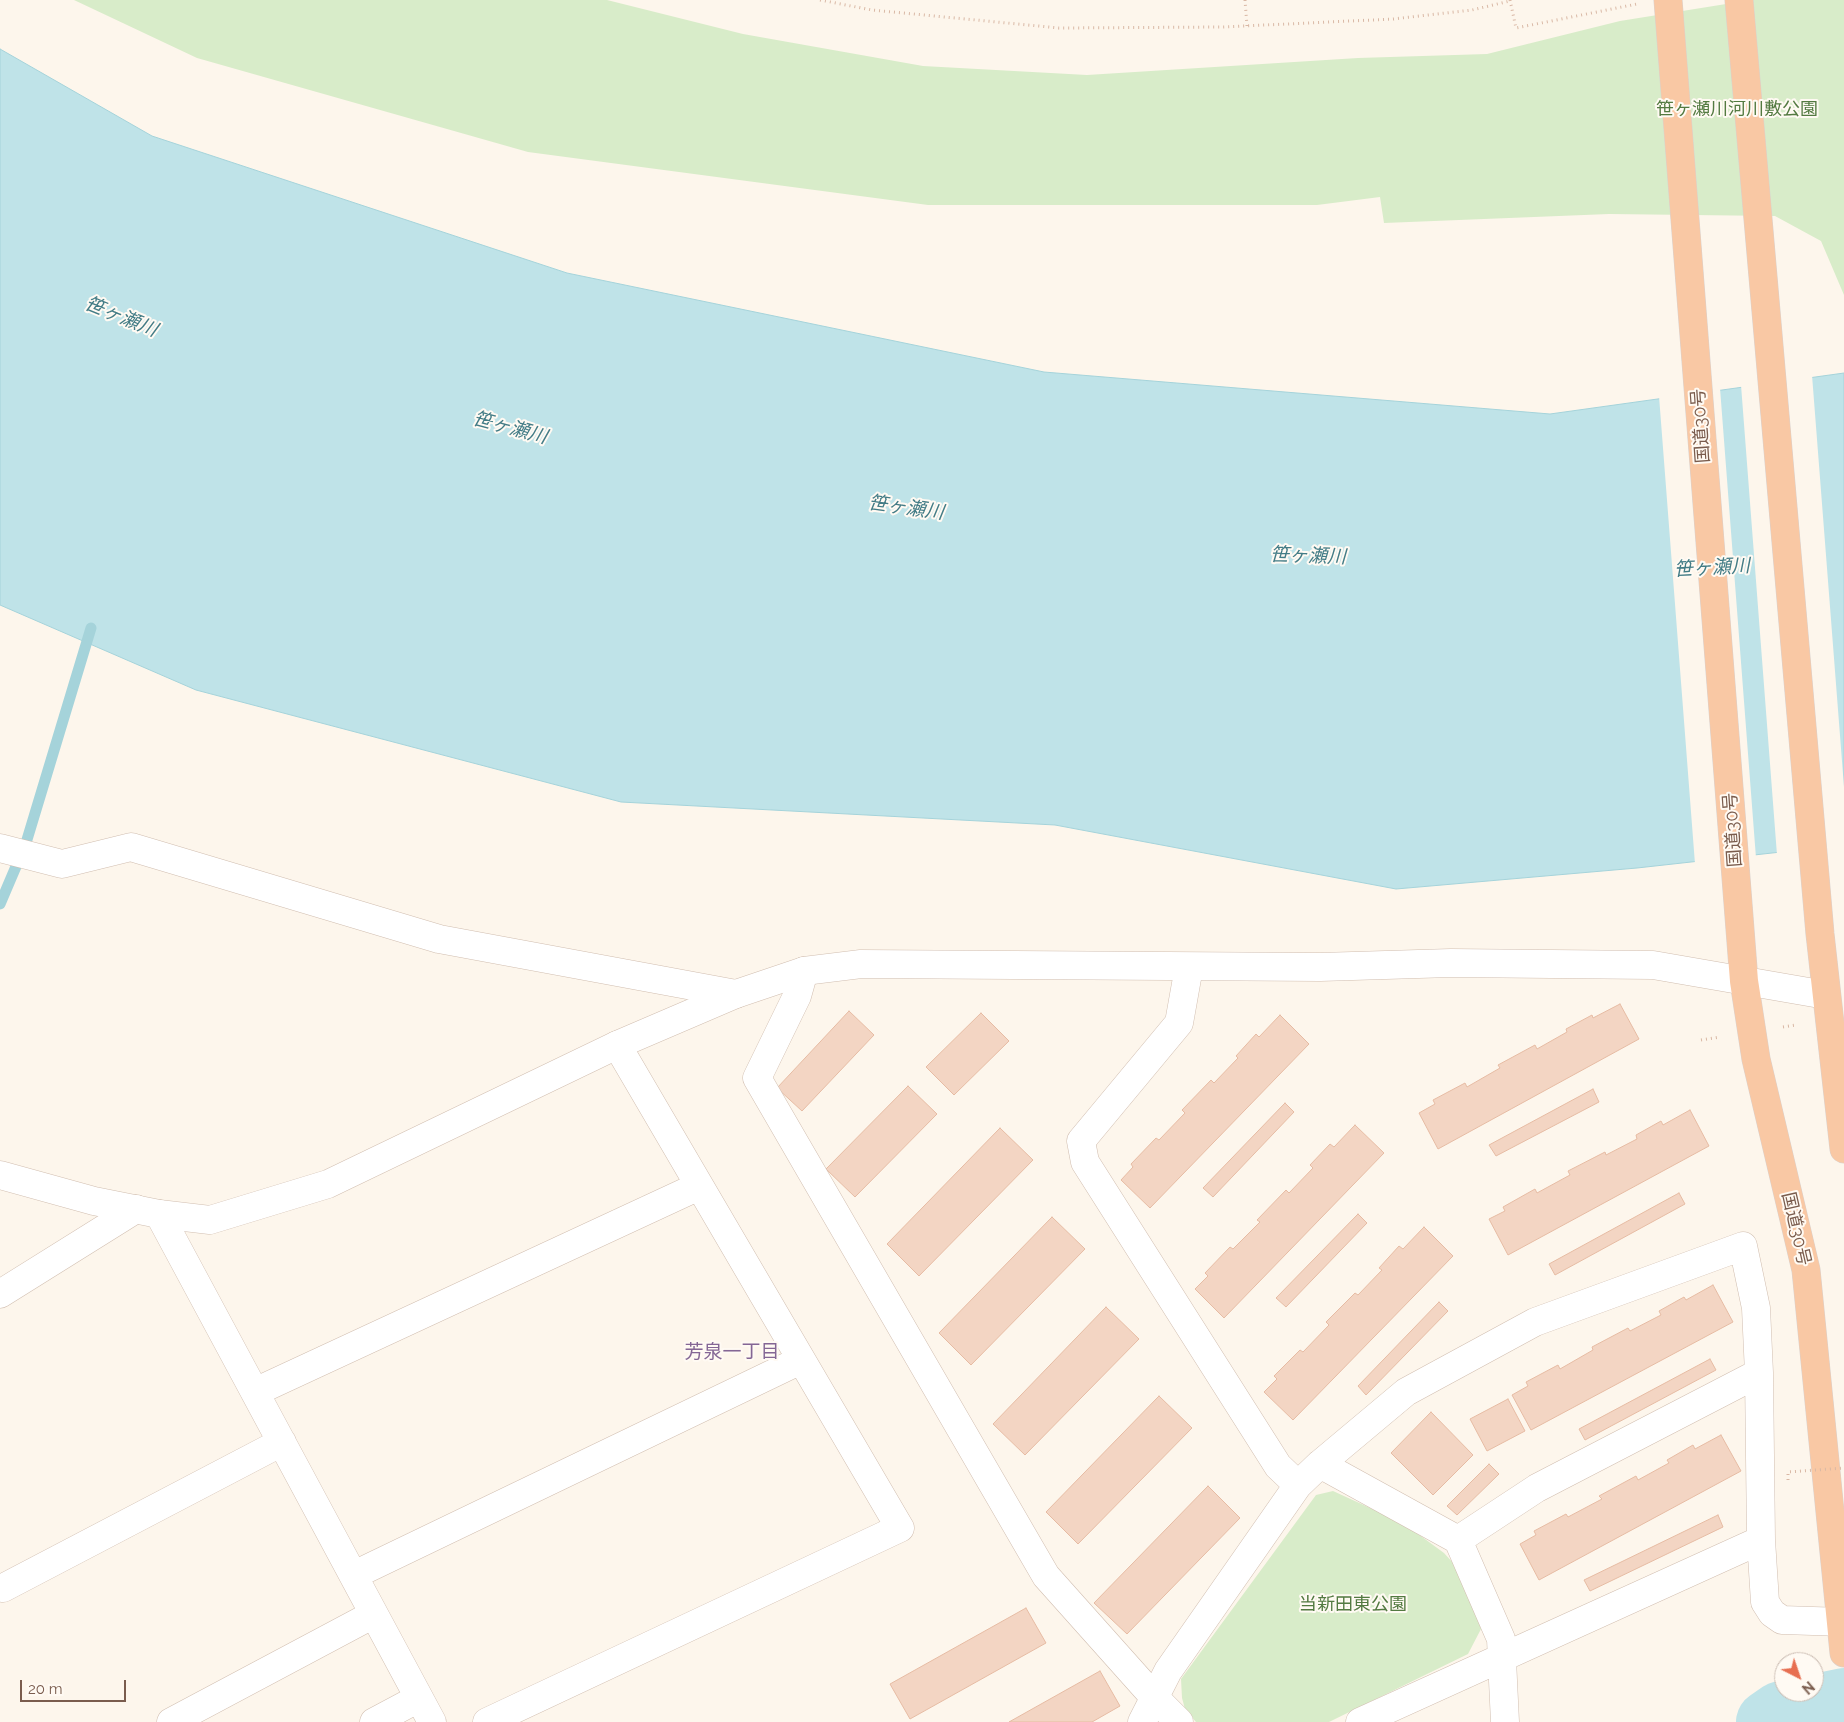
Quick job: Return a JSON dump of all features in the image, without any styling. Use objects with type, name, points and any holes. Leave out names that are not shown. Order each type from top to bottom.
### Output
[{"type":"highway","name":"国道30号","points":[[1668,0],[1744,981],[1756,1059],[1806,1270],[1844,1653]]},
{"type":"highway","points":[[1739,0],[1826,995],[1844,1149]]},
{"type":"street","points":[[0,848],[62,864],[131,847],[439,938],[736,994]]},
{"type":"street","points":[[0,1175],[94,1201],[148,1212],[210,1220],[328,1184],[617,1046],[736,994],[804,971],[861,964],[1189,967],[1320,967],[1451,963],[1653,965],[1826,995]]},
{"type":"street","points":[[1189,967],[1179,1024],[1082,1141],[1085,1162],[1278,1466],[1298,1485]]},
{"type":"street","points":[[804,971],[796,996],[757,1078],[1046,1576],[1154,1697],[1179,1722]]},
{"type":"street","points":[[486,1722],[900,1528],[617,1046]]},
{"type":"street","points":[[255,1392],[699,1186]]},
{"type":"street","points":[[0,1294],[148,1212]]},
{"type":"street","points":[[148,1212],[255,1392],[432,1722]]},
{"type":"street","points":[[1142,1722],[1168,1671],[1298,1485],[1320,1464],[1406,1392],[1535,1322],[1743,1246],[1756,1308],[1759,1373],[1761,1540],[1765,1602],[1772,1613],[1782,1620],[1842,1622]]},
{"type":"street","points":[[354,1575],[801,1360]]},
{"type":"street","points":[[1458,1540],[1537,1488],[1759,1373]]},
{"type":"street","points":[[3,1588],[282,1442]]},
{"type":"street","points":[[1320,1464],[1458,1540],[1501,1639],[1505,1722]]},
{"type":"street","points":[[1360,1722],[1761,1540]]},
{"type":"street","points":[[171,1722],[374,1614]]},
{"type":"street","points":[[374,1722],[419,1698]]},
{"type":"path","points":[[820,0],[872,10],[1059,28],[1247,26],[1393,19],[1472,10],[1510,1],[1516,28],[1640,4]]},
{"type":"path","points":[[1245,0],[1247,26]]},
{"type":"path","points":[[1788,1480],[1788,1472],[1844,1468]]},
{"type":"green space","name":"笹ヶ瀬川河川敷公園","points":[[74,0],[607,0],[743,34],[923,66],[1087,75],[1358,58],[1487,54],[1620,21],[1751,0],[1844,0],[1844,295],[1821,241],[1775,216],[1609,214],[1384,223],[1380,197],[1317,205],[928,205],[528,152],[197,58]]},
{"type":"green space","name":"当新田東公園","points":[[1333,1491],[1403,1523],[1444,1553],[1466,1577],[1481,1629],[1468,1654],[1329,1722],[1196,1722],[1185,1709],[1182,1698],[1181,1679],[1316,1495]]},
{"type":"water","name":"笹ヶ瀬川","points":[[0,49],[152,136],[567,273],[1044,372],[1550,414],[1844,373],[1844,845],[1637,868],[1396,889],[1055,825],[621,802],[196,690],[0,605]]},
{"type":"pier","points":[[1812,375],[1844,787],[1844,848],[1777,855],[1741,385]]},
{"type":"pier","points":[[1720,388],[1756,858],[1695,864],[1659,396]]},
{"type":"building","points":[[1620,1004],[1639,1039],[1438,1149],[1419,1113],[1435,1104],[1433,1100],[1465,1083],[1467,1087],[1500,1068],[1498,1065],[1535,1045],[1537,1049],[1567,1032],[1566,1029],[1592,1015],[1593,1018]]},
{"type":"building","points":[[849,1011],[874,1035],[802,1111],[777,1088]]},
{"type":"building","points":[[981,1013],[1009,1041],[954,1095],[926,1067]]},
{"type":"building","points":[[1280,1015],[1309,1044],[1150,1208],[1121,1180],[1133,1167],[1131,1164],[1156,1138],[1159,1140],[1185,1113],[1182,1110],[1211,1080],[1214,1083],[1238,1058],[1236,1056],[1256,1034],[1259,1037]]},
{"type":"building","points":[[908,1086],[937,1114],[855,1197],[826,1169]]},
{"type":"building","points":[[1593,1089],[1599,1102],[1496,1156],[1489,1145]]},
{"type":"building","points":[[1285,1103],[1294,1112],[1213,1197],[1203,1188]]},
{"type":"building","points":[[1690,1110],[1709,1146],[1508,1255],[1489,1219],[1505,1211],[1503,1207],[1535,1189],[1537,1193],[1570,1175],[1568,1171],[1605,1152],[1606,1155],[1637,1139],[1636,1135],[1661,1121],[1663,1125]]},
{"type":"building","points":[[1355,1125],[1384,1153],[1224,1318],[1195,1289],[1208,1276],[1205,1273],[1230,1247],[1233,1249],[1260,1222],[1257,1220],[1286,1190],[1289,1193],[1313,1168],[1310,1165],[1330,1144],[1334,1147]]},
{"type":"building","points":[[1000,1128],[1033,1160],[919,1276],[887,1244]]},
{"type":"building","points":[[1679,1193],[1685,1204],[1555,1275],[1549,1264]]},
{"type":"building","points":[[1358,1214],[1367,1223],[1286,1307],[1276,1298]]},
{"type":"building","points":[[1052,1217],[1085,1249],[971,1365],[939,1333]]},
{"type":"building","points":[[1424,1227],[1453,1256],[1293,1420],[1264,1392],[1277,1379],[1274,1376],[1300,1350],[1303,1352],[1329,1325],[1326,1322],[1355,1293],[1358,1295],[1382,1270],[1379,1268],[1399,1246],[1403,1249]]},
{"type":"building","points":[[1713,1285],[1733,1322],[1531,1430],[1512,1395],[1528,1386],[1526,1382],[1558,1365],[1560,1369],[1593,1350],[1592,1347],[1628,1328],[1630,1331],[1661,1315],[1659,1311],[1684,1297],[1686,1300]]},
{"type":"building","points":[[1439,1302],[1448,1311],[1366,1395],[1358,1386]]},
{"type":"building","points":[[1106,1307],[1139,1339],[1025,1455],[993,1424]]},
{"type":"building","points":[[1710,1359],[1716,1370],[1585,1440],[1579,1429]]},
{"type":"building","points":[[1159,1396],[1192,1428],[1078,1544],[1046,1512]]},
{"type":"building","points":[[1508,1399],[1525,1431],[1487,1451],[1470,1419]]},
{"type":"building","points":[[1431,1412],[1473,1455],[1433,1495],[1391,1453]]},
{"type":"building","points":[[1721,1435],[1741,1471],[1539,1580],[1520,1544],[1536,1535],[1534,1531],[1566,1514],[1568,1517],[1602,1499],[1599,1496],[1636,1476],[1638,1480],[1669,1463],[1667,1460],[1693,1445],[1695,1449]]},
{"type":"building","points":[[1489,1464],[1499,1474],[1457,1515],[1447,1506]]},
{"type":"building","points":[[1208,1486],[1240,1518],[1127,1634],[1094,1603]]},
{"type":"building","points":[[1718,1515],[1723,1527],[1590,1591],[1584,1580]]},
{"type":"building","points":[[1026,1608],[1046,1643],[910,1719],[890,1684]]},
{"type":"building","points":[[1100,1671],[1120,1706],[1092,1722],[1009,1722]]},
{"type":"waterway","points":[[0,904],[26,843],[91,628]]},
{"type":"waterway","points":[[1768,1722],[1781,1713],[1844,1700]]},
{"type":"district","name":"芳泉一丁目","points":[[732,1352]]}]
